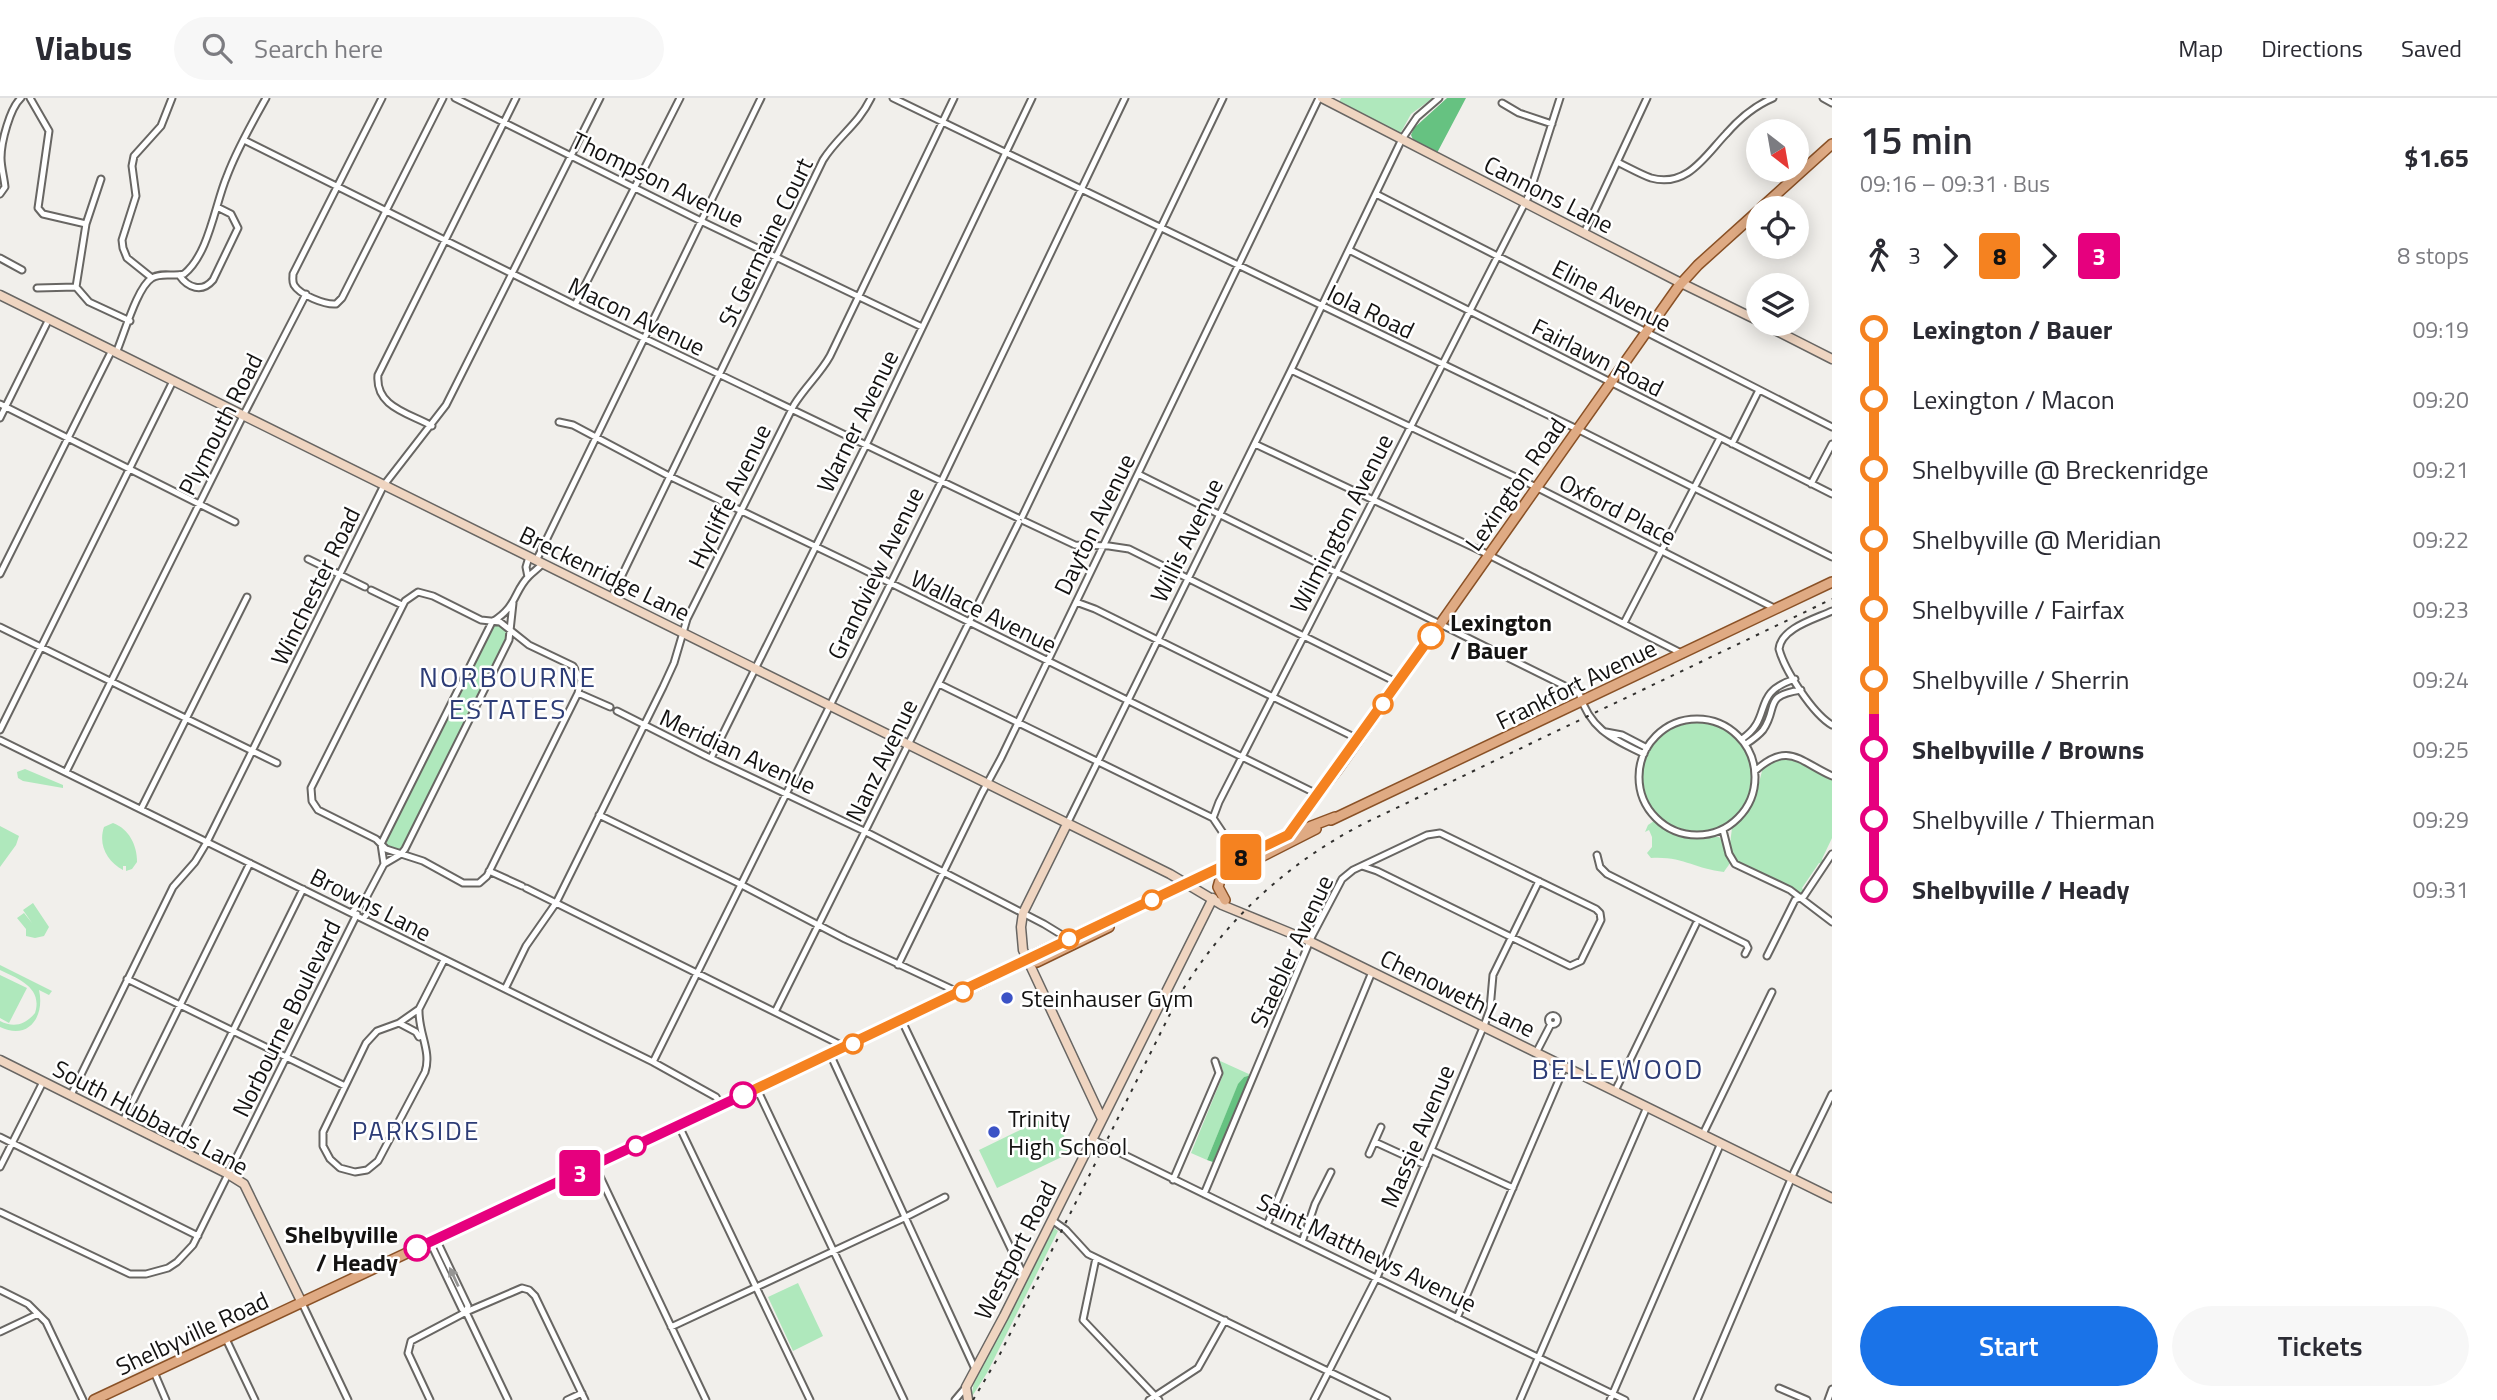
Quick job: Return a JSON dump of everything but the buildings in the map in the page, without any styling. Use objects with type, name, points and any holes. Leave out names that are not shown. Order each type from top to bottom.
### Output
[{"type":"main road","name":"Cannons Lane","points":[[1321,98],[1334,101],[1402,139],[1746,315]]},
{"type":"main road","name":"Lexington Road","points":[[1774,196],[1832,144]]},
{"type":"main road","name":"Lexington Road","points":[[1237,863],[1288,840],[1682,283],[1746,222]]},
{"type":"main road","name":"Breckenridge Lane","points":[[0,295],[1189,885]]},
{"type":"main road","name":"Cannons Lane","points":[[1787,336],[1832,359]]},
{"type":"main road","name":"Frankfort Avenue","points":[[1237,863],[1253,861],[1280,849],[1335,817],[1832,582]]},
{"type":"main road","name":"Lexington Road","points":[[1292,833],[1309,814],[1319,795]]},
{"type":"main road","points":[[1309,814],[1313,820],[1320,822]]},
{"type":"main road","name":"Frankfort Avenue","points":[[1292,833],[1335,817]]},
{"type":"main road","name":"Willis Avenue","points":[[1028,960],[1023,950],[1023,913],[1067,824]]},
{"type":"main road","name":"Shelbyville Road","points":[[1028,960],[1037,962],[1189,885],[1222,873],[1237,863]]},
{"type":"main road","name":"Shelbyville Road","points":[[94,1400],[902,1021],[1028,960],[1035,954],[1237,863]]},
{"type":"main road","points":[[1219,901],[1218,887],[1222,873]]},
{"type":"main road","name":"Chenoweth Lane","points":[[1189,885],[1310,941],[1832,1198]]},
{"type":"main road","name":"Westport Road","points":[[966,1387],[1197,929],[1219,901]]},
{"type":"main road","points":[[1028,960],[1102,1119]]},
{"type":"main road","name":"South Hubbards Lane","points":[[0,1060],[228,1174],[248,1189],[302,1303]]},
{"type":"main road","points":[[966,1387],[968,1400]]},
{"type":"street","points":[[0,194],[5,187],[2,149],[12,111],[21,98]]},
{"type":"street","points":[[30,98],[49,131],[38,208],[43,214],[86,224]]},
{"type":"street","points":[[152,278],[126,255],[122,240],[135,199],[132,166],[134,156],[161,126],[172,98]]},
{"type":"street","points":[[0,574],[67,439],[130,321],[141,293],[152,278],[188,272],[195,262],[227,175],[266,98]]},
{"type":"street","points":[[382,98],[293,274],[294,285],[330,305],[340,301],[443,98]]},
{"type":"street","name":"Thompson Avenue","points":[[455,98],[922,327]]},
{"type":"street","points":[[432,426],[385,401],[378,389],[377,380],[381,366],[516,98]]},
{"type":"street","name":"Winchester Road","points":[[71,1095],[173,887],[195,862],[207,842],[384,485],[446,405],[600,98]]},
{"type":"street","points":[[575,305],[680,98]]},
{"type":"street","points":[[513,603],[512,631],[493,671],[401,854],[384,864],[380,844],[492,622],[513,603],[536,561],[761,98]]},
{"type":"street","name":"St Germaine Court","points":[[611,598],[823,160],[860,118],[871,98]]},
{"type":"street","name":"Iola Road","points":[[893,98],[1577,429],[1832,557]]},
{"type":"street","name":"Hycliffe Avenue","points":[[505,989],[526,946],[555,903],[599,816],[672,667],[687,619],[791,410],[803,390],[826,364],[954,98]]},
{"type":"street","name":"Warner Avenue","points":[[710,758],[865,446],[1032,98]]},
{"type":"street","name":"Grandview Avenue","points":[[653,1062],[940,482],[1125,98]]},
{"type":"street","name":"Nanz Avenue","points":[[775,1012],[1021,520],[1223,98]]},
{"type":"street","name":"Dayton Avenue","points":[[898,965],[1321,98]]},
{"type":"street","name":"Willis Avenue","points":[[1067,824],[1402,139],[1417,117],[1439,98]]},
{"type":"street","name":"Wilmington Avenue","points":[[1213,818],[1272,696],[1525,203],[1539,169],[1560,98]]},
{"type":"street","points":[[1584,233],[1647,98]]},
{"type":"street","points":[[1617,162],[1655,178],[1681,177],[1697,166],[1741,118],[1773,98]]},
{"type":"street","points":[[1824,98],[1832,103]]},
{"type":"street","points":[[1502,103],[1520,113],[1552,124]]},
{"type":"street","name":"Macon Avenue","points":[[244,141],[645,340],[940,482],[1075,545],[1129,549],[1398,683]]},
{"type":"street","points":[[101,179],[86,224],[76,287],[89,302],[130,321]]},
{"type":"street","name":"Eline Avenue","points":[[1376,194],[1832,427]]},
{"type":"street","points":[[179,275],[184,282],[197,288],[207,287],[213,280],[238,228],[232,214],[216,208]]},
{"type":"street","name":"Fairlawn Road","points":[[1349,250],[1832,494]]},
{"type":"street","points":[[0,258],[22,270]]},
{"type":"street","points":[[37,288],[76,287]]},
{"type":"street","name":"Plymouth Road","points":[[66,772],[198,504],[306,294]]},
{"type":"street","points":[[0,418],[3,406],[48,319]]},
{"type":"street","name":"Oxford Place","points":[[1291,370],[1536,487],[1776,609]]},
{"type":"street","points":[[0,730],[173,381]]},
{"type":"street","points":[[1732,444],[1759,390]]},
{"type":"street","points":[[3,406],[235,522]]},
{"type":"street","name":"Wallace Avenue","points":[[559,422],[573,425],[741,512],[1319,795]]},
{"type":"street","points":[[1624,623],[1720,438]]},
{"type":"street","points":[[1255,444],[1488,555],[1683,654]]},
{"type":"street","points":[[1811,484],[1832,444]]},
{"type":"street","points":[[1138,474],[1579,692],[1592,722],[1644,751]]},
{"type":"street","points":[[308,558],[402,606]]},
{"type":"street","points":[[527,577],[526,567],[536,561]]},
{"type":"street","points":[[427,593],[466,613],[500,622],[529,645],[566,661],[578,672],[582,683],[482,881],[469,884],[453,879],[423,861],[386,849],[353,826],[323,814],[312,801],[311,788],[402,606],[412,594],[427,593]]},
{"type":"street","points":[[141,809],[247,597]]},
{"type":"street","points":[[1076,601],[1358,739]]},
{"type":"street","points":[[1832,611],[1782,638],[1780,643],[1781,654],[1801,690],[1816,713],[1832,725]]},
{"type":"street","points":[[0,626],[276,763]]},
{"type":"street","points":[[1744,742],[1759,722],[1765,701],[1772,691],[1795,679]]},
{"type":"street","points":[[939,684],[1213,818],[1237,863]]},
{"type":"street","points":[[1744,742],[1765,727],[1776,698],[1801,690]]},
{"type":"street","points":[[578,693],[610,708]]},
{"type":"street","name":"Meridian Avenue","points":[[617,711],[866,831],[1023,913],[1062,935],[1065,940]]},
{"type":"street","points":[[1688,719],[1716,722],[1733,731],[1744,742],[1755,771],[1754,793],[1736,821],[1723,830],[1706,834],[1685,834],[1667,826],[1654,815],[1640,790],[1640,767],[1644,751],[1662,730],[1670,724],[1688,719]]},
{"type":"street","points":[[1622,739],[1640,744],[1644,751]]},
{"type":"street","name":"Browns Lane","points":[[0,740],[653,1062],[716,1097],[722,1106]]},
{"type":"street","points":[[1755,771],[1777,755],[1789,754],[1832,776]]},
{"type":"street","points":[[599,816],[898,965],[960,993]]},
{"type":"street","points":[[1723,830],[1729,854],[1735,864],[1801,897],[1832,922]]},
{"type":"street","name":"Staebler Avenue","points":[[1204,1194],[1310,941],[1344,876],[1436,832],[1600,913],[1601,920],[1581,961],[1573,966],[1511,937]]},
{"type":"street","points":[[1767,956],[1795,900],[1814,884],[1832,854]]},
{"type":"street","points":[[1597,855],[1600,867],[1607,874],[1746,944],[1748,948],[1745,954]]},
{"type":"street","points":[[1377,858],[1377,871]]},
{"type":"street","points":[[123,1121],[250,863]]},
{"type":"street","name":"Norbourne Boulevard","points":[[0,1212],[130,1274],[157,1272],[177,1262],[198,1236],[355,913],[384,864]]},
{"type":"street","points":[[1362,866],[1511,937]]},
{"type":"street","points":[[489,871],[845,1047]]},
{"type":"street","name":"Massie Avenue","points":[[1314,1400],[1376,1278],[1425,1165],[1490,1009],[1493,975],[1539,881]]},
{"type":"street","points":[[175,1147],[303,889]]},
{"type":"street","name":"Norbourne Boulevard","points":[[364,918],[367,914],[366,898]]},
{"type":"street","points":[[1615,1091],[1696,924]]},
{"type":"street","points":[[419,1009],[399,1023],[372,1035],[323,1132],[324,1151],[332,1162],[347,1171],[362,1171],[374,1165],[383,1155],[425,1072],[428,1057],[419,1021],[419,1009],[444,960]]},
{"type":"street","points":[[1267,1225],[1372,972]]},
{"type":"street","points":[[127,979],[345,1086]]},
{"type":"street","points":[[1703,1134],[1772,992]]},
{"type":"street","points":[[902,1021],[1024,1276]]},
{"type":"street","points":[[399,1023],[416,1032],[424,1042]]},
{"type":"street","points":[[1536,1053],[1551,1024]]},
{"type":"street","points":[[830,1055],[975,1371]]},
{"type":"street","points":[[1174,1180],[1219,1073],[1215,1061]]},
{"type":"street","points":[[1457,1318],[1564,1066]]},
{"type":"street","points":[[0,1167],[43,1082]]},
{"type":"street","points":[[757,1089],[904,1400]]},
{"type":"street","points":[[1696,1400],[1792,1178],[1832,1094]]},
{"type":"street","points":[[1520,1400],[1647,1107]]},
{"type":"street","points":[[1825,1108],[1832,1111]]},
{"type":"street","points":[[679,1126],[810,1400]]},
{"type":"street","points":[[1369,1154],[1381,1127]]},
{"type":"street","points":[[0,1137],[198,1236]]},
{"type":"street","name":"Saint Matthews Avenue","points":[[1092,1139],[1539,1357],[1611,1397],[1625,1400]]},
{"type":"street","points":[[1375,1142],[1425,1165]]},
{"type":"street","points":[[1611,1397],[1721,1143]]},
{"type":"street","points":[[1431,1150],[1513,1188]]},
{"type":"street","points":[[595,1166],[706,1400]]},
{"type":"street","points":[[1302,1242],[1315,1204],[1331,1172]]},
{"type":"street","points":[[671,1327],[945,1196]]},
{"type":"street","points":[[1052,1220],[1066,1230],[1083,1250],[1096,1258],[1387,1400]]},
{"type":"street","points":[[433,1241],[468,1306],[466,1312],[508,1400]]},
{"type":"street","points":[[1096,1258],[1082,1319],[1157,1398]]},
{"type":"street","points":[[430,1400],[408,1353],[409,1344],[419,1335],[518,1289],[530,1290],[535,1296],[585,1400]]},
{"type":"street","points":[[0,1290],[28,1304],[46,1322],[83,1400]]},
{"type":"street","points":[[302,1303],[348,1400]]},
{"type":"street","points":[[0,1332],[38,1314]]},
{"type":"street","points":[[1149,1400],[1157,1398],[1198,1368],[1224,1320]]},
{"type":"street","points":[[226,1339],[255,1400]]},
{"type":"street","points":[[969,1353],[983,1357]]},
{"type":"street","points":[[154,1372],[166,1400]]},
{"type":"street","points":[[955,1400],[966,1387]]},
{"type":"street","points":[[1779,1388],[1807,1400]]},
{"type":"street","points":[[1828,1400],[1832,1389]]},
{"type":"street","points":[[567,1400],[582,1393]]},
{"type":"green space","points":[[1341,98],[1433,98],[1411,114],[1400,134],[1339,102]]},
{"type":"green space","points":[[1447,98],[1466,98],[1437,153],[1414,142],[1411,135],[1414,128]]},
{"type":"green space","points":[[500,624],[508,629],[507,638],[405,845],[396,851],[388,848],[386,839],[493,625]]},
{"type":"green space","points":[[1692,720],[1718,725],[1737,737],[1749,754],[1753,774],[1751,794],[1742,811],[1726,825],[1703,832],[1679,830],[1660,820],[1648,804],[1642,784],[1644,764],[1652,745],[1668,729]]},
{"type":"green space","points":[[1784,756],[1832,778],[1832,838],[1822,859],[1823,864],[1819,863],[1801,893],[1739,864],[1732,854],[1730,844],[1732,828],[1755,799],[1763,767]]},
{"type":"green space","points":[[25,769],[63,785],[63,788],[23,781],[18,778],[17,772]]},
{"type":"green space","points":[[1654,821],[1685,836],[1719,837],[1726,848],[1730,863],[1724,872],[1672,859],[1651,858],[1647,853],[1652,847],[1652,837],[1649,830],[1645,832],[1648,825]]},
{"type":"green space","points":[[113,823],[128,833],[134,844],[137,862],[132,869],[126,871],[126,866],[123,866],[123,870],[112,862],[105,852],[102,834],[104,827]]},
{"type":"green space","points":[[0,826],[19,836],[16,845],[0,867]]},
{"type":"green space","points":[[33,903],[49,927],[44,936],[35,938],[26,936],[26,929],[17,918],[24,913],[32,923],[23,910]]},
{"type":"green space","points":[[0,965],[52,991],[49,995],[39,990],[40,1009],[37,1017],[33,1024],[19,1031],[0,1027],[0,1021],[15,1025],[27,1020],[35,1013],[36,997],[28,986],[0,970]]},
{"type":"green space","points":[[0,975],[27,988],[9,1023],[0,1018]]},
{"type":"green space","points":[[1218,1060],[1251,1075],[1244,1077],[1238,1085],[1207,1160],[1191,1153],[1223,1075]]},
{"type":"green space","points":[[1251,1075],[1213,1162],[1207,1160],[1238,1084],[1244,1077]]},
{"type":"green space","points":[[1053,1114],[1072,1152],[997,1188],[979,1150]]},
{"type":"green space","points":[[1054,1228],[1058,1231],[987,1373],[971,1398],[974,1382]]},
{"type":"green space","points":[[798,1283],[823,1336],[793,1351],[768,1297]]},
{"type":"railway","points":[[973,1400],[999,1356],[1179,996],[1216,943],[1259,897],[1308,857],[1363,824],[1832,599]]},
{"type":"bus line","name":"8","points":[[743,1095],[1288,835],[1431,636]]},
{"type":"bus line","name":"3","points":[[417,1248],[743,1095]]},
{"type":"place","name":"Lexington / Bauer","points":[[1431,636]]},
{"type":"place","name":"Steinhauser Gym","points":[[1007,998]]},
{"type":"place","name":"Trinity High School","points":[[994,1132]]},
{"type":"place","name":"Shelbyville / Heady","points":[[417,1248]]},
{"type":"district","name":"NORBOURNE ESTATES","points":[[508,692]]},
{"type":"district","name":"BELLEWOOD","points":[[1618,1068]]},
{"type":"district","name":"PARKSIDE","points":[[416,1130]]}]
